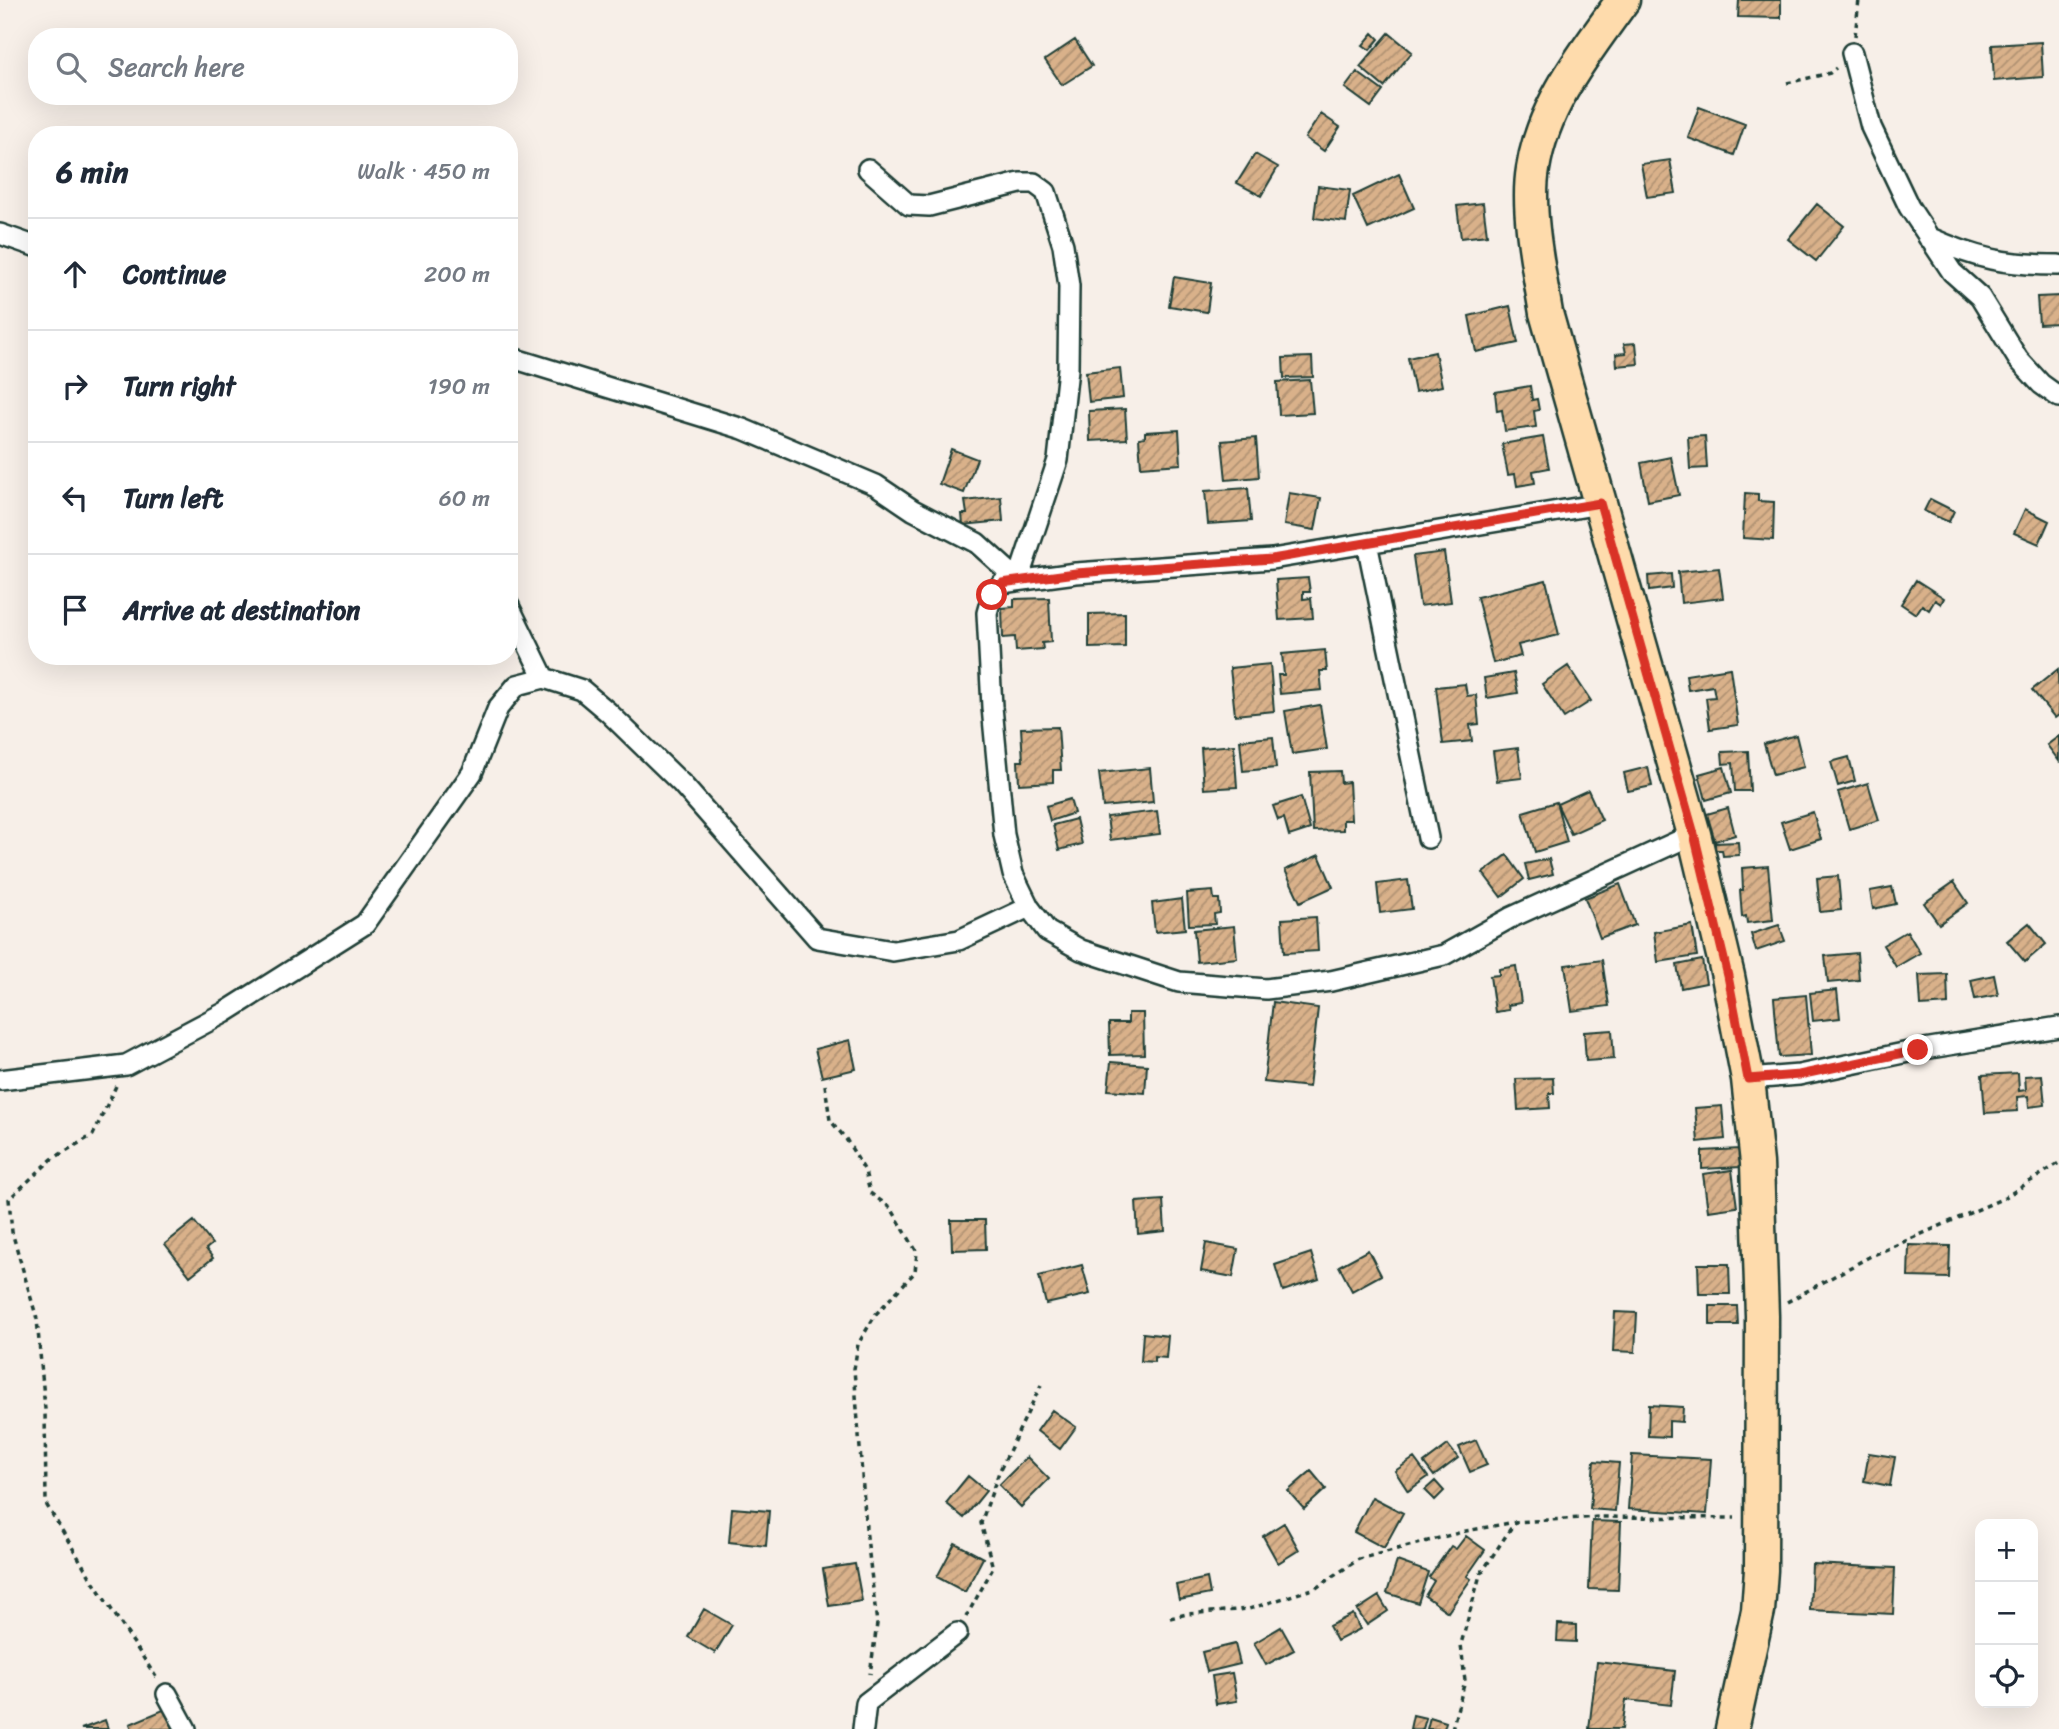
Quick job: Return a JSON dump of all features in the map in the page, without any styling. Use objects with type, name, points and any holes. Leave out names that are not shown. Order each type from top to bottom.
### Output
[{"type":"main road","points":[[1623,0],[1572,71],[1544,127],[1532,171],[1533,226],[1546,313],[1694,834],[1728,976],[1748,1079],[1757,1163],[1762,1316],[1761,1570],[1758,1611],[1732,1729]]},
{"type":"street","points":[[1852,53],[1871,127],[1909,207],[1952,272],[1980,297],[2018,359],[2041,384],[2059,397]]},
{"type":"street","points":[[868,169],[909,205],[929,206],[1020,183],[1034,183],[1045,192],[1063,245],[1069,286],[1068,369],[1058,460],[1018,580]]},
{"type":"street","points":[[0,234],[28,244]]},
{"type":"street","points":[[1928,237],[1966,254],[1999,262],[2059,265]]},
{"type":"street","points":[[518,360],[743,429],[876,485],[913,510],[977,543],[1018,580]]},
{"type":"street","points":[[1600,503],[1272,559],[1076,573],[1002,583],[996,589],[987,613],[992,707],[1004,835],[1013,874],[1029,907],[1047,931],[1081,950],[1179,982],[1266,989],[1331,981],[1444,955],[1510,918],[1694,834]]},
{"type":"street","points":[[1367,543],[1427,838]]},
{"type":"street","points":[[518,625],[544,678]]},
{"type":"street","points":[[0,1080],[126,1065],[224,1013],[365,924],[472,773],[498,708],[517,685],[544,678],[582,690],[608,712],[682,784],[817,939],[893,951],[960,940],[1029,907]]},
{"type":"street","points":[[1748,1079],[1799,1075],[1918,1050],[2059,1027]]},
{"type":"street","points":[[863,1729],[866,1703],[957,1633]]},
{"type":"street","points":[[167,1694],[186,1729]]},
{"type":"path","points":[[126,1065],[93,1135],[52,1159],[9,1199],[12,1232],[37,1319],[45,1409],[46,1504],[167,1694]]},
{"type":"path","points":[[825,1085],[830,1119],[846,1139],[865,1171],[870,1193],[891,1208],[917,1252],[915,1272],[876,1314],[858,1343],[854,1369],[866,1528],[877,1624],[866,1703]]},
{"type":"path","points":[[1762,1316],[1869,1256],[2004,1198],[2059,1163]]},
{"type":"path","points":[[957,1633],[993,1568],[981,1524],[999,1472],[1041,1385]]},
{"type":"path","points":[[1170,1618],[1249,1609],[1316,1588],[1359,1559],[1466,1531],[1515,1522],[1599,1517],[1761,1519]]},
{"type":"path","points":[[1452,1729],[1465,1681],[1461,1643],[1480,1575],[1515,1522]]},
{"type":"building","points":[[1739,0],[1781,0],[1781,18],[1738,17]]},
{"type":"building","points":[[1373,33],[1379,39],[1370,50],[1363,45]]},
{"type":"building","points":[[1389,33],[1412,52],[1384,87],[1360,67]]},
{"type":"building","points":[[1075,40],[1092,66],[1062,85],[1045,60]]},
{"type":"building","points":[[2041,42],[2043,77],[1994,81],[1992,45]]},
{"type":"building","points":[[1357,72],[1383,91],[1371,107],[1345,88]]},
{"type":"building","points":[[1699,107],[1745,124],[1734,155],[1688,138]]},
{"type":"building","points":[[1321,114],[1340,127],[1324,151],[1305,138]]},
{"type":"building","points":[[1255,154],[1278,167],[1261,196],[1237,183]]},
{"type":"building","points":[[1670,160],[1676,193],[1647,197],[1641,164]]},
{"type":"building","points":[[1399,174],[1414,208],[1368,229],[1353,196]]},
{"type":"building","points":[[1318,186],[1350,190],[1346,222],[1314,218]]},
{"type":"building","points":[[1483,203],[1487,235],[1461,238],[1457,206]]},
{"type":"building","points":[[1817,204],[1844,226],[1816,261],[1788,239]]},
{"type":"building","points":[[1174,277],[1211,283],[1207,312],[1169,306]]},
{"type":"building","points":[[2059,296],[2059,323],[2039,324],[2037,297]]},
{"type":"building","points":[[1510,306],[1518,343],[1476,352],[1469,316]]},
{"type":"building","points":[[1636,343],[1638,364],[1617,366],[1616,354],[1626,353],[1624,344]]},
{"type":"building","points":[[1435,352],[1442,386],[1415,392],[1408,358]]},
{"type":"building","points":[[1312,357],[1313,377],[1284,378],[1283,358]]},
{"type":"building","points":[[1120,368],[1123,398],[1089,402],[1086,372]]},
{"type":"building","points":[[1310,380],[1313,413],[1279,415],[1277,382]]},
{"type":"building","points":[[1530,386],[1532,400],[1537,399],[1539,410],[1534,411],[1536,427],[1505,431],[1502,410],[1497,411],[1495,392]]},
{"type":"building","points":[[1125,409],[1127,439],[1090,441],[1089,411]]},
{"type":"building","points":[[1179,430],[1181,464],[1141,467],[1139,438],[1145,437],[1145,432]]},
{"type":"building","points":[[1705,436],[1707,468],[1690,469],[1688,437]]},
{"type":"building","points":[[1543,437],[1549,468],[1533,471],[1535,483],[1517,486],[1515,474],[1508,475],[1502,444]]},
{"type":"building","points":[[1256,438],[1259,477],[1226,480],[1222,441]]},
{"type":"building","points":[[951,449],[977,459],[964,493],[939,484]]},
{"type":"building","points":[[1671,457],[1679,495],[1648,501],[1641,463]]},
{"type":"building","points":[[1248,488],[1251,521],[1208,524],[1205,491]]},
{"type":"building","points":[[1289,493],[1321,498],[1315,530],[1284,525]]},
{"type":"building","points":[[1745,493],[1758,494],[1758,501],[1774,502],[1773,540],[1743,538]]},
{"type":"building","points":[[1001,497],[1003,521],[963,525],[962,514],[967,514],[965,501]]},
{"type":"building","points":[[1930,499],[1954,511],[1949,522],[1924,511]]},
{"type":"building","points":[[2025,509],[2049,521],[2039,544],[2014,533]]},
{"type":"building","points":[[1444,552],[1451,602],[1420,606],[1413,556]]},
{"type":"building","points":[[1719,568],[1723,598],[1681,603],[1678,572]]},
{"type":"building","points":[[1671,574],[1672,588],[1649,591],[1648,576]]},
{"type":"building","points":[[1308,578],[1310,592],[1303,592],[1303,599],[1311,598],[1313,618],[1279,620],[1276,580]]},
{"type":"building","points":[[1546,580],[1559,635],[1518,645],[1521,656],[1493,663],[1477,597]]},
{"type":"building","points":[[1916,580],[1944,598],[1941,604],[1935,600],[1929,610],[1922,605],[1916,614],[1901,604]]},
{"type":"building","points":[[1049,598],[1051,642],[1042,643],[1043,649],[1016,651],[1015,637],[1003,638],[1002,608],[1014,607],[1014,599]]},
{"type":"building","points":[[1125,613],[1125,647],[1089,648],[1089,614]]},
{"type":"building","points":[[1325,650],[1327,671],[1320,671],[1322,690],[1280,694],[1278,675],[1284,675],[1282,654]]},
{"type":"building","points":[[1270,664],[1274,711],[1235,715],[1230,668]]},
{"type":"building","points":[[1568,666],[1591,701],[1564,718],[1542,684]]},
{"type":"building","points":[[1730,668],[1738,725],[1710,729],[1706,698],[1715,697],[1713,686],[1688,690],[1686,675]]},
{"type":"building","points":[[2058,669],[2059,715],[2055,718],[2032,690]]},
{"type":"building","points":[[1514,673],[1518,693],[1487,698],[1484,678]]},
{"type":"building","points":[[1465,684],[1467,696],[1476,695],[1479,724],[1470,725],[1472,741],[1443,744],[1436,687]]},
{"type":"building","points":[[1320,705],[1327,749],[1292,754],[1285,711]]},
{"type":"building","points":[[1058,727],[1061,770],[1053,770],[1053,782],[1019,784],[1018,761],[1023,761],[1021,728]]},
{"type":"building","points":[[1796,735],[1804,767],[1773,775],[1764,744]]},
{"type":"building","points":[[2059,736],[2059,761],[2047,745]]},
{"type":"building","points":[[1273,737],[1276,768],[1243,771],[1240,740]]},
{"type":"building","points":[[1234,745],[1237,787],[1204,789],[1201,748]]},
{"type":"building","points":[[1518,748],[1522,778],[1497,781],[1493,751]]},
{"type":"building","points":[[1748,751],[1750,791],[1735,791],[1733,763],[1723,764],[1722,752]]},
{"type":"building","points":[[1849,757],[1855,781],[1838,786],[1831,762]]},
{"type":"building","points":[[1648,767],[1652,786],[1628,791],[1624,773]]},
{"type":"building","points":[[1724,767],[1731,793],[1706,800],[1699,774]]},
{"type":"building","points":[[1150,768],[1153,802],[1103,807],[1099,773]]},
{"type":"building","points":[[1340,771],[1341,783],[1349,782],[1351,820],[1343,820],[1343,830],[1313,831],[1310,772]]},
{"type":"building","points":[[1868,783],[1879,820],[1849,829],[1838,792]]},
{"type":"building","points":[[1588,790],[1602,820],[1571,834],[1557,804]]},
{"type":"building","points":[[1301,797],[1310,829],[1289,836],[1284,818],[1278,820],[1273,806]]},
{"type":"building","points":[[1070,799],[1074,813],[1050,821],[1046,806]]},
{"type":"building","points":[[1556,802],[1567,842],[1535,852],[1523,812]]},
{"type":"building","points":[[1728,808],[1735,835],[1715,841],[1707,814]]},
{"type":"building","points":[[1157,811],[1160,834],[1110,840],[1107,817]]},
{"type":"building","points":[[1813,812],[1821,839],[1790,849],[1781,822]]},
{"type":"building","points":[[1076,819],[1082,844],[1059,850],[1053,825]]},
{"type":"building","points":[[1738,842],[1739,855],[1723,856],[1722,850],[1715,850],[1715,843]]},
{"type":"building","points":[[1319,855],[1333,887],[1300,902],[1285,870]]},
{"type":"building","points":[[1507,855],[1524,879],[1501,897],[1483,873]]},
{"type":"building","points":[[1549,859],[1553,874],[1529,880],[1525,864]]},
{"type":"building","points":[[1768,866],[1773,920],[1747,923],[1746,916],[1742,917],[1742,868]]},
{"type":"building","points":[[1838,876],[1841,910],[1820,912],[1817,878]]},
{"type":"building","points":[[1408,880],[1412,909],[1380,913],[1377,884]]},
{"type":"building","points":[[1954,882],[1968,903],[1939,924],[1924,903]]},
{"type":"building","points":[[1620,884],[1635,925],[1600,938],[1585,898]]},
{"type":"building","points":[[1892,887],[1896,904],[1873,909],[1870,891]]},
{"type":"building","points":[[1213,891],[1214,899],[1219,899],[1220,913],[1214,914],[1215,924],[1189,925],[1187,893]]},
{"type":"building","points":[[1182,899],[1185,929],[1155,932],[1152,903]]},
{"type":"building","points":[[1316,917],[1318,951],[1284,953],[1282,919]]},
{"type":"building","points":[[2029,923],[2046,944],[2025,962],[2007,941]]},
{"type":"building","points":[[1692,925],[1697,956],[1658,962],[1654,932]]},
{"type":"building","points":[[1779,925],[1785,941],[1756,951],[1751,934]]},
{"type":"building","points":[[1234,926],[1237,958],[1197,962],[1194,930]]},
{"type":"building","points":[[1907,931],[1920,953],[1896,967],[1883,945]]},
{"type":"building","points":[[1857,953],[1859,980],[1828,983],[1825,956]]},
{"type":"building","points":[[1602,960],[1609,1006],[1572,1011],[1565,965]]},
{"type":"building","points":[[1702,960],[1706,983],[1681,988],[1677,965]]},
{"type":"building","points":[[1516,966],[1521,1003],[1508,1005],[1509,1010],[1495,1012],[1490,976],[1499,975],[1499,969]]},
{"type":"building","points":[[1947,974],[1948,1004],[1921,1006],[1919,975]]},
{"type":"building","points":[[1994,975],[1998,995],[1975,999],[1971,980]]},
{"type":"building","points":[[1837,990],[1840,1018],[1813,1021],[1810,993]]},
{"type":"building","points":[[1806,995],[1811,1055],[1779,1057],[1774,998]]},
{"type":"building","points":[[1273,1002],[1318,1008],[1309,1087],[1264,1082]]},
{"type":"building","points":[[1128,1013],[1143,1013],[1144,1054],[1110,1055],[1109,1023],[1128,1023]]},
{"type":"building","points":[[1612,1030],[1614,1059],[1586,1061],[1584,1032]]},
{"type":"building","points":[[850,1040],[856,1069],[822,1077],[815,1049]]},
{"type":"building","points":[[1111,1062],[1147,1065],[1145,1093],[1108,1090]]},
{"type":"building","points":[[2018,1073],[2019,1091],[2026,1090],[2025,1076],[2042,1075],[2045,1105],[2029,1107],[2028,1096],[2017,1097],[2018,1111],[1985,1113],[1982,1075]]},
{"type":"building","points":[[1553,1078],[1554,1093],[1549,1093],[1550,1108],[1518,1110],[1516,1079]]},
{"type":"building","points":[[1722,1106],[1725,1139],[1698,1142],[1695,1108]]},
{"type":"building","points":[[1740,1149],[1741,1167],[1702,1169],[1702,1151]]},
{"type":"building","points":[[1732,1170],[1737,1207],[1708,1211],[1703,1174]]},
{"type":"building","points":[[1163,1200],[1165,1231],[1138,1234],[1136,1202]]},
{"type":"building","points":[[951,1220],[985,1220],[986,1249],[952,1250]]},
{"type":"building","points":[[194,1221],[212,1244],[206,1249],[213,1258],[190,1276],[165,1244]]},
{"type":"building","points":[[1206,1243],[1238,1249],[1233,1277],[1201,1271]]},
{"type":"building","points":[[1909,1245],[1950,1246],[1949,1278],[1908,1277]]},
{"type":"building","points":[[1368,1250],[1381,1275],[1352,1291],[1339,1266]]},
{"type":"building","points":[[1311,1253],[1319,1279],[1283,1291],[1275,1265]]},
{"type":"building","points":[[1698,1264],[1729,1264],[1730,1294],[1699,1294]]},
{"type":"building","points":[[1082,1265],[1090,1294],[1046,1304],[1039,1276]]},
{"type":"building","points":[[1710,1306],[1737,1306],[1738,1325],[1710,1325]]},
{"type":"building","points":[[1615,1312],[1637,1313],[1635,1352],[1613,1351]]},
{"type":"building","points":[[1143,1333],[1168,1336],[1166,1358],[1154,1357],[1154,1362],[1141,1361]]},
{"type":"building","points":[[1649,1405],[1683,1407],[1682,1422],[1669,1421],[1669,1437],[1648,1436]]},
{"type":"building","points":[[1052,1410],[1076,1427],[1060,1449],[1037,1431]]},
{"type":"building","points":[[1476,1440],[1487,1465],[1470,1472],[1459,1447]]},
{"type":"building","points":[[1448,1445],[1458,1458],[1434,1476],[1424,1463]]},
{"type":"building","points":[[1869,1453],[1895,1457],[1890,1486],[1864,1481]]},
{"type":"building","points":[[1632,1455],[1711,1459],[1707,1514],[1628,1509]]},
{"type":"building","points":[[1027,1457],[1049,1479],[1021,1507],[999,1485]]},
{"type":"building","points":[[1414,1458],[1428,1477],[1408,1491],[1395,1471]]},
{"type":"building","points":[[1594,1461],[1619,1463],[1615,1511],[1590,1509]]},
{"type":"building","points":[[1311,1471],[1326,1489],[1304,1509],[1288,1491]]},
{"type":"building","points":[[968,1476],[986,1491],[964,1518],[946,1503]]},
{"type":"building","points":[[1435,1481],[1444,1491],[1435,1500],[1425,1490]]},
{"type":"building","points":[[1372,1497],[1403,1513],[1384,1548],[1354,1532]]},
{"type":"building","points":[[732,1508],[769,1511],[766,1546],[729,1542]]},
{"type":"building","points":[[1592,1521],[1621,1522],[1618,1590],[1589,1589]]},
{"type":"building","points":[[1284,1523],[1299,1550],[1278,1563],[1263,1536]]},
{"type":"building","points":[[1466,1536],[1485,1550],[1467,1576],[1471,1579],[1448,1612],[1425,1596],[1434,1581],[1429,1577],[1451,1546],[1456,1549]]},
{"type":"building","points":[[955,1543],[983,1558],[965,1592],[937,1577]]},
{"type":"building","points":[[1397,1561],[1428,1572],[1418,1603],[1387,1593]]},
{"type":"building","points":[[855,1564],[862,1601],[829,1606],[823,1569]]},
{"type":"building","points":[[1812,1564],[1895,1568],[1893,1614],[1810,1610]]},
{"type":"building","points":[[1207,1578],[1210,1594],[1179,1600],[1176,1585]]},
{"type":"building","points":[[1379,1596],[1388,1611],[1367,1625],[1357,1610]]},
{"type":"building","points":[[704,1609],[732,1625],[715,1653],[688,1637]]},
{"type":"building","points":[[1353,1614],[1360,1629],[1337,1641],[1329,1626]]},
{"type":"building","points":[[1558,1624],[1576,1625],[1576,1642],[1557,1641]]},
{"type":"building","points":[[1281,1627],[1294,1650],[1266,1665],[1254,1643]]},
{"type":"building","points":[[1235,1644],[1240,1664],[1207,1672],[1202,1652]]},
{"type":"building","points":[[1597,1662],[1675,1671],[1671,1705],[1626,1700],[1622,1729],[1589,1729]]},
{"type":"building","points":[[1232,1673],[1237,1701],[1216,1704],[1212,1676]]},
{"type":"building","points":[[168,1708],[177,1729],[132,1729],[130,1724]]},
{"type":"building","points":[[1413,1715],[1426,1718],[1423,1729],[1410,1729]]},
{"type":"building","points":[[1430,1717],[1446,1722],[1444,1729],[1427,1729]]},
{"type":"building","points":[[105,1720],[108,1729],[81,1729]]},
{"type":"route","points":[[992,595],[1002,583],[1076,573],[1272,559],[1600,503],[1694,834],[1728,976],[1748,1079],[1799,1075],[1918,1050]]}]
